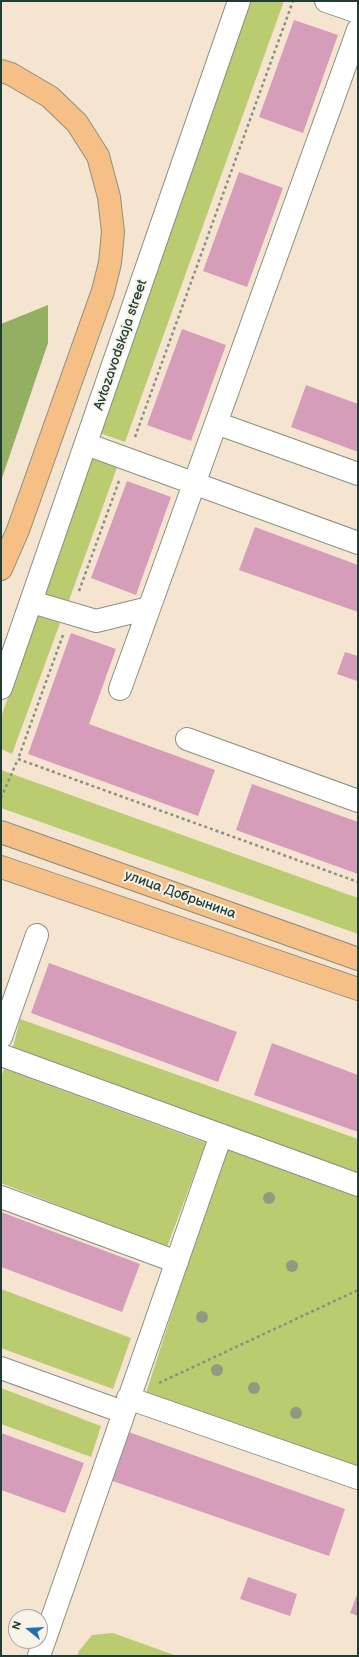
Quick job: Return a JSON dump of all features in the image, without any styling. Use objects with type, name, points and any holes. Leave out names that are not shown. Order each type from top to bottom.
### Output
[{"type":"main road","points":[[1,71],[11,74],[50,97],[77,123],[98,156],[109,197],[113,232],[110,264],[103,291],[18,530],[1,569]]},
{"type":"main road","name":"улица Добрынина","points":[[1,832],[358,959]]},
{"type":"main road","points":[[1,867],[358,989]]},
{"type":"street","name":"Avtozavodskaja street","points":[[1,688],[239,1]]},
{"type":"street","points":[[326,1],[358,12]]},
{"type":"street","points":[[120,688],[216,423],[351,73],[358,30]]},
{"type":"street","points":[[216,423],[358,474]]},
{"type":"street","points":[[86,444],[358,543]]},
{"type":"street","points":[[32,602],[96,621],[149,608]]},
{"type":"street","points":[[187,739],[358,801]]},
{"type":"street","points":[[1,1038],[37,935]]},
{"type":"street","points":[[1,1055],[358,1184]]},
{"type":"street","points":[[39,1656],[222,1135]]},
{"type":"street","points":[[1,1197],[177,1262]]},
{"type":"street","points":[[1,1368],[126,1405],[358,1478]]},
{"type":"path","points":[[1,798],[18,759]]},
{"type":"path","points":[[126,1405],[358,1290]]},
{"type":"green space","points":[[246,1],[284,1],[125,442],[97,432]]},
{"type":"green space","points":[[48,305],[48,343],[1,481],[1,324]]},
{"type":"green space","points":[[90,453],[119,462],[68,603],[42,595]]},
{"type":"green space","points":[[37,615],[60,623],[12,754],[1,749],[1,717]]},
{"type":"green space","points":[[1,770],[358,898],[358,934],[1,808]]},
{"type":"green space","points":[[20,1019],[358,1139],[358,1173],[13,1047]]},
{"type":"green space","points":[[4,1069],[206,1143],[167,1247],[1,1183],[1,1077]]},
{"type":"green space","points":[[226,1145],[358,1193],[358,1470],[145,1396]]},
{"type":"green space","points":[[1,1289],[131,1338],[113,1389],[1,1348]]},
{"type":"green space","points":[[1,1388],[101,1426],[91,1457],[1,1424]]},
{"type":"green space","points":[[113,1633],[175,1656],[77,1656],[79,1651],[92,1635]]},
{"type":"building","points":[[294,20],[338,35],[303,133],[259,117]]},
{"type":"building","points":[[239,172],[283,188],[247,287],[203,271]]},
{"type":"building","points":[[182,329],[226,345],[191,441],[147,425]]},
{"type":"building","points":[[306,385],[358,404],[358,452],[291,427]]},
{"type":"building","points":[[127,481],[171,497],[136,595],[91,578]]},
{"type":"building","points":[[255,527],[358,565],[358,612],[239,570]]},
{"type":"building","points":[[71,633],[116,649],[89,724],[215,770],[198,816],[28,754]]},
{"type":"building","points":[[345,652],[358,656],[357,681],[337,674]]},
{"type":"building","points":[[252,784],[358,822],[358,874],[236,830]]},
{"type":"building","points":[[49,963],[237,1032],[218,1082],[31,1013]]},
{"type":"building","points":[[272,1043],[358,1075],[358,1132],[254,1095]]},
{"type":"building","points":[[1,1212],[140,1264],[122,1312],[1,1267]]},
{"type":"building","points":[[123,1430],[345,1509],[329,1556],[104,1478]]},
{"type":"building","points":[[1,1433],[84,1463],[65,1513],[1,1490]]},
{"type":"building","points":[[248,1577],[297,1594],[290,1616],[240,1599]]},
{"type":"building","points":[[358,1592],[358,1616],[350,1613]]}]
